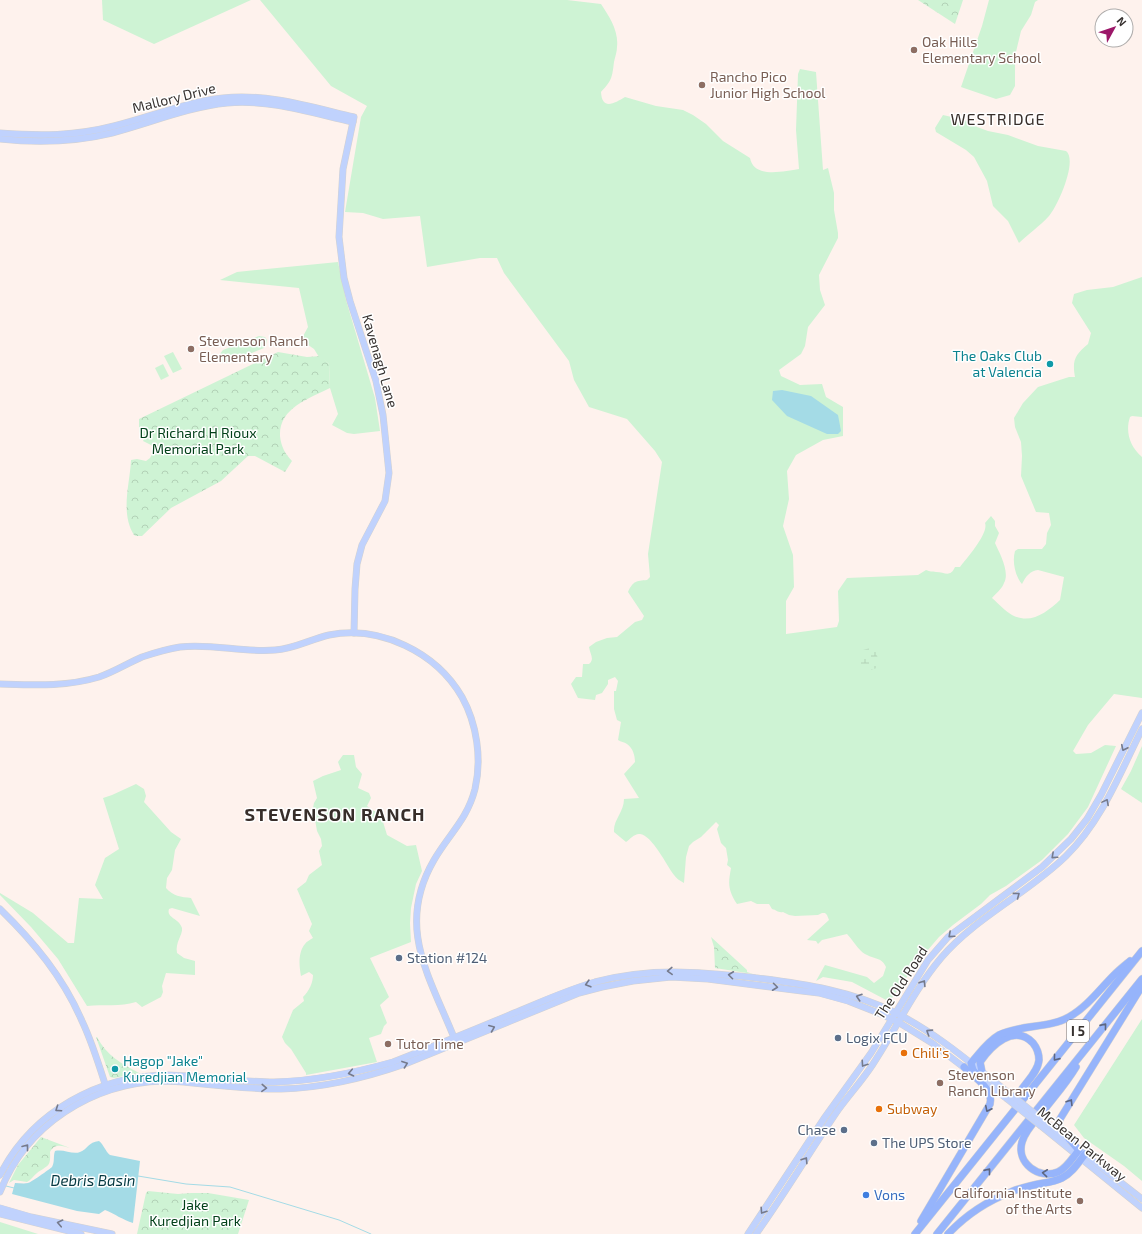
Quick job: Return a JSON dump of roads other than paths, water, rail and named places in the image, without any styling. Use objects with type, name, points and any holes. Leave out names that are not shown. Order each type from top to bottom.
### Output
[{"type":"highway","points":[[980,1075],[973,1070],[971,1063],[987,1044],[999,1035],[1014,1030],[1052,1023],[1065,1019],[1077,1012],[1087,1004],[1115,974],[1142,951]]},
{"type":"highway","name":"I 5","points":[[915,1234],[1142,951]]},
{"type":"highway","name":"I 5","points":[[937,1234],[1142,979]]},
{"type":"highway","points":[[1079,1153],[1060,1128],[1060,1119],[1142,986]]},
{"type":"highway","points":[[980,1075],[980,1062],[992,1046],[1000,1041],[1010,1036],[1021,1036],[1029,1040],[1034,1045],[1038,1052],[1038,1066],[1019,1094],[1014,1110]]},
{"type":"highway","points":[[1079,1153],[1061,1170],[1052,1174],[1046,1174],[1039,1173],[1028,1166],[1024,1161],[1021,1148],[1025,1135],[1068,1080],[1088,1046]]},
{"type":"highway","points":[[915,1234],[929,1205],[954,1168],[990,1104],[988,1089],[964,1067]]},
{"type":"highway","points":[[948,1234],[976,1209],[992,1200],[1023,1187],[1063,1178],[1071,1171],[1079,1153]]},
{"type":"main road","name":"Mallory Drive","points":[[0,133],[39,136],[77,133],[114,126],[198,102],[223,98],[244,97],[282,100],[354,119]]},
{"type":"main road","points":[[0,139],[44,142],[83,138],[111,133],[199,108],[236,103],[261,103],[354,119]]},
{"type":"main road","name":"Kavenagh Lane","points":[[354,119],[343,169],[339,237],[344,278],[376,381],[383,415],[389,473],[384,501],[362,545],[357,564],[354,633]]},
{"type":"main road","points":[[0,684],[47,685],[81,681],[101,676],[151,654],[179,648],[196,646],[253,651],[275,650],[295,646],[327,635],[354,633],[376,636],[398,642],[430,661],[442,671],[460,693],[474,730],[478,751],[478,771],[472,800],[461,822],[432,864],[422,888],[416,918],[417,937],[421,957],[455,1041]]},
{"type":"main road","name":"The Old Road","points":[[748,1234],[828,1112],[864,1063],[928,960],[948,937],[1042,867],[1079,829],[1102,795],[1142,713]]},
{"type":"main road","name":"The Old Road","points":[[756,1234],[836,1113],[873,1064],[926,977],[956,942],[1056,865],[1086,834],[1107,801],[1142,729]]},
{"type":"main road","points":[[0,909],[49,962],[61,981],[82,1021],[106,1087]]},
{"type":"main road","points":[[0,1175],[18,1146],[44,1119],[70,1101],[135,1078],[157,1075],[176,1075],[273,1082],[320,1079],[352,1073],[380,1066],[455,1041],[572,989],[612,978],[658,972],[680,971],[709,973],[814,986],[859,997],[902,1016],[932,1034],[971,1063]]},
{"type":"main road","name":"McBean Parkway","points":[[455,1041],[590,990],[633,981],[671,977],[708,979],[819,993],[848,1001],[892,1019],[932,1043],[964,1067],[980,1075],[1008,1096],[1079,1153],[1142,1208]]},
{"type":"main road","points":[[0,1191],[14,1164],[28,1145],[47,1125],[71,1108],[106,1087]]},
{"type":"main road","name":"McBean Parkway","points":[[1079,1153],[1142,1199]]},
{"type":"main road","points":[[0,1208],[31,1217],[112,1234]]},
{"type":"main road","points":[[0,1214],[81,1234]]},
{"type":"water","points":[[782,390],[811,396],[838,415],[841,431],[838,434],[827,434],[787,416],[772,400],[773,391]]},
{"type":"water","name":"Debris Basin","points":[[99,1141],[110,1155],[140,1161],[133,1223],[105,1210],[99,1214],[77,1211],[12,1194],[15,1183],[30,1182],[52,1167],[55,1151],[77,1153],[83,1151],[90,1144]]},
{"type":"waterway","points":[[138,1176],[186,1184],[230,1187],[339,1220],[371,1234]]},
{"type":"waterway","points":[[6,1186],[14,1188]]},
{"type":"place","name":"Oak Hills Elementary School","points":[[914,50]]},
{"type":"place","name":"Rancho Pico Junior High School","points":[[702,85]]},
{"type":"place","name":"Stevenson Ranch Elementary","points":[[191,349]]},
{"type":"place","name":"The Oaks Club at Valencia","points":[[1050,364]]},
{"type":"place","name":"Station #124","points":[[399,958]]},
{"type":"place","name":"Logix FCU","points":[[838,1038]]},
{"type":"place","name":"Tutor Time","points":[[388,1044]]},
{"type":"place","name":"Chili's","points":[[904,1053]]},
{"type":"place","name":"Hagop \"Jake\" Kuredjian Memorial","points":[[115,1069]]},
{"type":"place","name":"Stevenson Ranch Library","points":[[940,1083]]},
{"type":"place","name":"Subway","points":[[879,1109]]},
{"type":"place","name":"Chase","points":[[844,1130]]},
{"type":"place","name":"The UPS Store","points":[[874,1143]]},
{"type":"place","name":"Vons","points":[[866,1195]]},
{"type":"place","name":"California Institute of the Arts","points":[[1080,1201]]},
{"type":"district","name":"WESTRIDGE","points":[[998,119]]},
{"type":"district","name":"STEVENSON RANCH","points":[[335,815]]},
{"type":"park label","name":"Dr Richard H Rioux Memorial Park","points":[[198,442]]},
{"type":"park label","name":"Jake Kuredjian Park","points":[[195,1214]]}]
